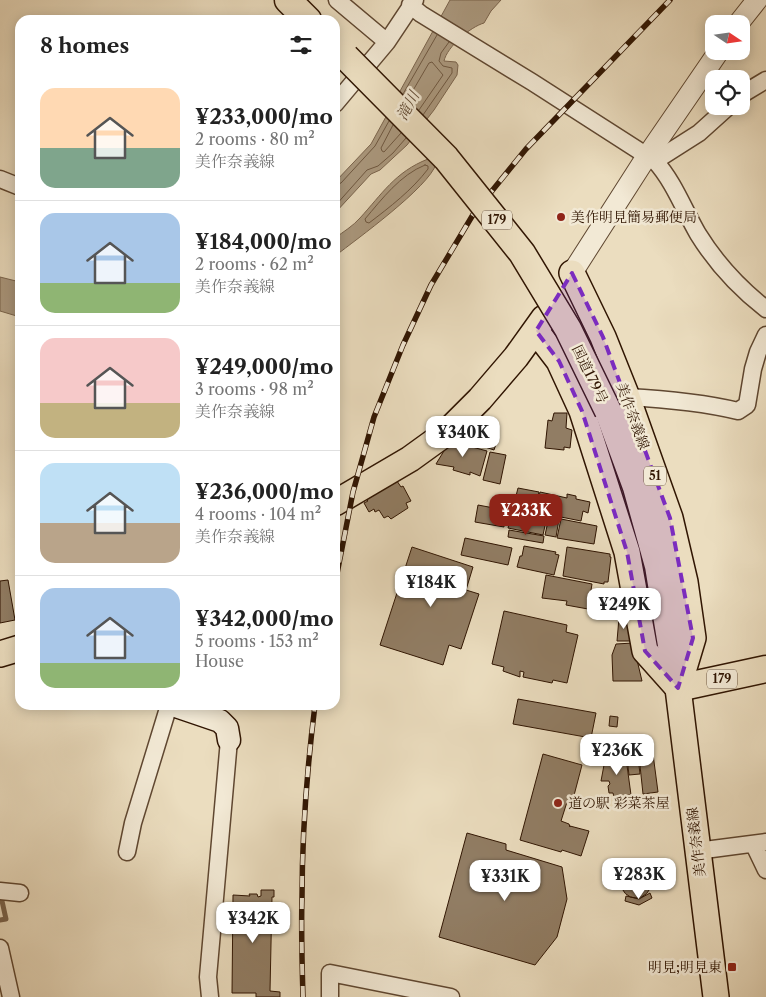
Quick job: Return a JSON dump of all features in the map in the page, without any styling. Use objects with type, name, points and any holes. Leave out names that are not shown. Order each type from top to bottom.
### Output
[{"type":"highway","points":[[288,0],[303,15]]},
{"type":"highway","name":"国道179号","points":[[340,52],[446,158],[522,253],[568,329],[618,404],[636,487],[658,566],[678,688]]},
{"type":"highway","name":"179","points":[[678,688],[766,669]]},
{"type":"main road","name":"美作奈義線","points":[[572,273],[603,337],[618,404]]},
{"type":"main road","points":[[340,500],[410,459],[446,433],[480,399],[536,331],[572,273]]},
{"type":"main road","points":[[536,331],[559,361],[582,411],[627,552],[645,651],[678,688]]},
{"type":"main road","points":[[0,654],[15,650]]},
{"type":"main road","name":"美作奈義線","points":[[678,688],[716,997]]},
{"type":"main road","points":[[186,710],[220,721],[227,728],[230,740]]},
{"type":"street","points":[[337,0],[387,42]]},
{"type":"street","points":[[745,15],[757,0]]},
{"type":"street","points":[[340,98],[415,6],[651,158],[664,171],[698,234],[711,253],[727,274],[749,296],[766,309]]},
{"type":"street","points":[[572,273],[651,158],[713,60]]},
{"type":"street","points":[[750,90],[766,80]]},
{"type":"street","points":[[651,158],[699,133],[719,115]]},
{"type":"street","points":[[0,179],[15,185]]},
{"type":"street","points":[[582,411],[609,401],[618,404],[686,402],[738,411],[747,405],[753,369],[766,335]]},
{"type":"street","points":[[127,852],[134,823],[169,710]]},
{"type":"street","points":[[210,997],[208,977],[230,740]]},
{"type":"street","points":[[697,851],[760,843],[766,870]]},
{"type":"street","points":[[0,891],[20,893]]},
{"type":"street","points":[[0,948],[11,997]]},
{"type":"street","points":[[330,997],[330,973],[417,994],[451,997]]},
{"type":"highlighted area","points":[[572,273],[603,337],[670,518],[693,638],[678,688],[645,651],[627,552],[582,411],[559,361],[536,331]]},
{"type":"water","name":"滝川","points":[[450,0],[501,0],[491,11],[484,23],[466,33],[454,44],[446,56],[444,61],[456,62],[458,65],[457,75],[434,110],[407,145],[380,170],[371,174],[340,208],[340,177],[371,144]]},
{"type":"water","points":[[428,159],[436,164],[431,174],[407,199],[340,252],[340,234],[357,221],[398,177]]},
{"type":"water","points":[[0,277],[15,281],[15,316],[0,311]]},
{"type":"building","points":[[554,413],[567,413],[566,428],[572,430],[570,448],[564,447],[564,450],[545,448],[548,420],[552,421]]},
{"type":"building","points":[[481,439],[496,444],[494,450],[479,445]]},
{"type":"building","points":[[450,441],[487,451],[480,476],[470,472],[470,475],[453,470],[454,467],[436,464]]},
{"type":"building","points":[[490,452],[506,455],[500,484],[483,480]]},
{"type":"building","points":[[397,481],[401,487],[403,486],[411,501],[406,503],[408,508],[391,519],[388,516],[384,518],[379,510],[375,512],[374,509],[369,512],[364,503],[368,501],[366,499]]},
{"type":"building","points":[[518,488],[539,492],[534,513],[547,516],[543,535],[508,528]]},
{"type":"building","points":[[540,492],[567,498],[567,494],[576,496],[576,499],[590,502],[588,513],[583,511],[581,521],[536,512]]},
{"type":"building","points":[[478,505],[510,511],[508,525],[504,525],[504,527],[475,522]]},
{"type":"building","points":[[549,517],[559,519],[556,537],[545,535]]},
{"type":"building","points":[[561,519],[597,526],[594,544],[557,538]]},
{"type":"building","points":[[509,530],[544,536],[543,543],[508,537]]},
{"type":"building","points":[[465,538],[512,548],[508,565],[461,555]]},
{"type":"building","points":[[524,546],[556,552],[555,554],[559,555],[554,575],[517,567]]},
{"type":"building","points":[[412,547],[473,567],[466,590],[479,594],[461,649],[449,645],[443,665],[380,645]]},
{"type":"building","points":[[567,547],[610,554],[608,582],[604,582],[604,584],[563,576]]},
{"type":"building","points":[[546,575],[592,584],[588,609],[566,605],[567,601],[542,598]]},
{"type":"building","points":[[8,580],[15,620],[0,623],[0,581]]},
{"type":"building","points":[[504,611],[567,625],[566,632],[578,635],[567,683],[553,680],[552,683],[523,677],[524,672],[520,671],[520,677],[503,671],[504,667],[492,664]]},
{"type":"building","points":[[627,617],[631,641],[617,641],[619,618]]},
{"type":"building","points":[[633,643],[642,681],[613,681],[612,655],[616,644]]},
{"type":"building","points":[[518,699],[596,713],[591,738],[513,724]]},
{"type":"building","points":[[610,716],[618,717],[617,727],[609,726]]},
{"type":"building","points":[[543,754],[582,765],[572,803],[567,802],[561,821],[569,824],[570,827],[589,831],[581,856],[520,840]]},
{"type":"building","points":[[627,754],[631,795],[614,797],[613,793],[609,793],[609,781],[601,781],[604,765],[610,764],[608,756]]},
{"type":"building","points":[[653,754],[658,792],[643,794],[639,756]]},
{"type":"building","points":[[638,757],[640,774],[629,775],[627,758]]},
{"type":"building","points":[[467,833],[506,844],[506,850],[562,867],[567,899],[557,937],[535,965],[439,937]]},
{"type":"building","points":[[636,868],[642,869],[650,877],[650,889],[642,897],[636,898],[630,897],[622,889],[621,883],[622,877],[630,869]]},
{"type":"building","points":[[261,890],[274,890],[274,897],[272,897],[270,991],[280,992],[280,997],[256,997],[256,993],[232,993],[233,895],[250,896],[249,894],[257,894],[258,897],[261,896]]},
{"type":"building","points":[[650,893],[652,898],[639,905],[625,901],[626,896],[639,899]]},
{"type":"waterway","points":[[0,920],[6,919],[2,901]]},
{"type":"railway","points":[[340,558],[353,492],[374,417],[403,345],[431,285],[474,213],[526,149],[670,0]]},
{"type":"railway","points":[[303,997],[303,850],[307,777],[314,710]]},
{"type":"place","name":"美作明見簡易郵便局","points":[[561,217]]},
{"type":"place","name":"道の駅 彩菜茶屋","points":[[558,803]]},
{"type":"place","name":"明見;明見東","points":[[732,967]]}]
